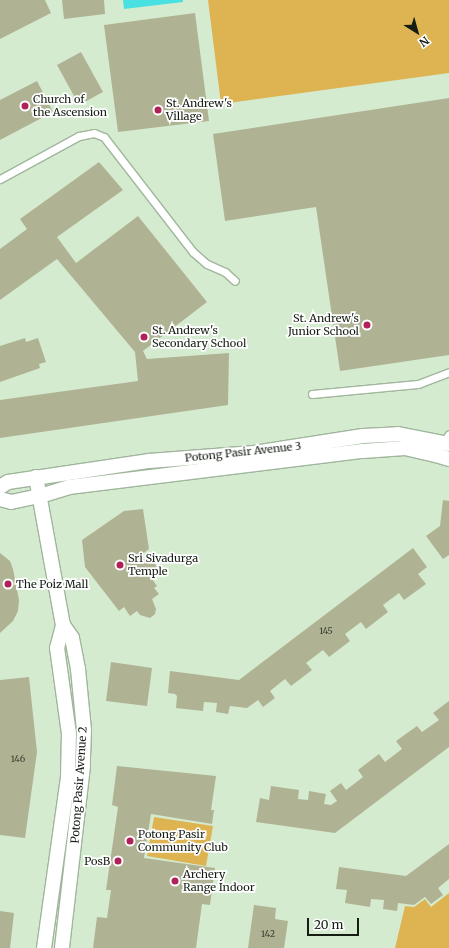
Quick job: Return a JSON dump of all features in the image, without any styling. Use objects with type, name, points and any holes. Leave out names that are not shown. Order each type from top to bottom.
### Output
[{"type":"street","name":"Potong Pasir Avenue 3","points":[[0,487],[8,482],[36,477],[149,461],[254,453],[363,436],[398,434],[447,440]]},
{"type":"street","name":"Potong Pasir Avenue 3","points":[[0,499],[11,502],[40,496],[69,487],[363,451],[405,448],[449,459]]},
{"type":"street","name":"Potong Pasir Avenue 2","points":[[36,477],[63,625],[72,638],[78,670],[84,730],[70,885],[62,948]]},
{"type":"street","name":"Potong Pasir Avenue 2","points":[[44,948],[68,777],[69,734],[57,648],[63,625]]},
{"type":"lane","points":[[0,178],[79,136],[94,133],[104,137],[193,252],[207,264],[225,272],[235,281]]},
{"type":"lane","points":[[312,394],[418,384],[449,372]]},
{"type":"shaded area","points":[[208,0],[449,0],[449,73],[221,104]]},
{"type":"shaded area","points":[[154,817],[213,826],[206,866],[147,856]]},
{"type":"shaded area","points":[[449,893],[449,948],[395,948],[405,906],[414,907],[425,899],[431,907]]},
{"type":"water","points":[[123,0],[183,0],[183,2],[124,9]]},
{"type":"building","points":[[0,0],[45,0],[51,13],[0,39]]},
{"type":"building","points":[[62,0],[104,0],[105,14],[64,19]]},
{"type":"building","points":[[195,13],[209,121],[118,132],[104,25]]},
{"type":"building","points":[[81,52],[103,92],[79,105],[57,65]]},
{"type":"building","name":"Church of the Ascension","points":[[37,81],[53,112],[0,140],[0,100]]},
{"type":"building","name":"St. Andrew's Junior School","points":[[449,98],[449,355],[340,371],[316,207],[225,221],[213,134]]},
{"type":"building","points":[[99,162],[123,190],[57,237],[76,263],[138,216],[207,302],[143,351],[147,359],[229,353],[228,405],[0,438],[0,400],[138,381],[135,352],[57,259],[0,300],[0,249],[27,229],[20,219]]},
{"type":"building","points":[[25,338],[26,342],[38,338],[46,362],[39,364],[40,368],[0,382],[0,346]]},
{"type":"building","points":[[443,500],[449,501],[449,555],[443,559],[426,536],[440,526]]},
{"type":"building","name":"Sri Sivadurga Temple","points":[[143,509],[149,549],[138,557],[141,560],[144,559],[155,563],[157,574],[152,579],[157,586],[154,588],[159,594],[152,599],[156,609],[155,614],[150,618],[140,615],[137,611],[130,616],[124,607],[119,611],[85,567],[82,540],[124,511]]},
{"type":"building","points":[[413,548],[427,567],[418,574],[426,584],[404,600],[399,593],[383,605],[388,612],[366,629],[361,622],[345,634],[350,641],[329,657],[323,650],[306,663],[312,670],[291,686],[285,679],[270,691],[275,698],[263,707],[258,700],[247,708],[230,706],[228,714],[216,712],[217,703],[204,702],[203,711],[176,708],[177,696],[175,694],[168,693],[170,671],[239,680]]},
{"type":"building","name":"The Poiz Mall","points":[[0,553],[10,561],[19,600],[18,611],[13,621],[0,633]]},
{"type":"building","points":[[111,662],[152,668],[147,706],[106,701]]},
{"type":"building","points":[[29,677],[37,752],[25,838],[0,835],[0,680]]},
{"type":"building","points":[[449,701],[449,747],[335,833],[256,822],[260,798],[269,800],[271,786],[299,790],[298,799],[308,800],[309,791],[326,794],[324,804],[331,805],[337,801],[330,791],[341,783],[346,790],[363,777],[358,770],[379,754],[385,762],[402,749],[396,741],[417,726],[422,732],[439,720],[433,713]]},
{"type":"building","name":"Potong Pasir Community Club","points":[[117,766],[216,776],[211,810],[214,810],[212,824],[151,814],[144,858],[215,868],[210,905],[202,904],[196,948],[93,948],[97,917],[107,918],[111,890],[106,890],[118,807],[112,805]]},
{"type":"building","points":[[449,844],[449,879],[438,888],[443,895],[431,904],[425,897],[414,905],[398,903],[397,911],[383,909],[384,900],[371,899],[370,907],[345,903],[347,890],[336,889],[339,867],[406,876]]},
{"type":"building","points":[[254,905],[276,908],[275,919],[288,921],[284,948],[248,948]]},
{"type":"building","points":[[0,911],[14,913],[10,948],[0,948]]},
{"type":"place","name":"Church of the Ascension","points":[[25,106]]},
{"type":"place","name":"St. Andrew's Village","points":[[158,110]]},
{"type":"place","name":"St. Andrew's Junior School","points":[[367,325]]},
{"type":"place","name":"St. Andrew's Secondary School","points":[[144,337]]},
{"type":"place","name":"Sri Sivadurga Temple","points":[[120,565]]},
{"type":"place","name":"The Poiz Mall","points":[[8,584]]},
{"type":"place","name":"Potong Pasir Community Club","points":[[130,841]]},
{"type":"place","name":"PosB","points":[[118,861]]},
{"type":"place","name":"Archery Range Indoor","points":[[175,881]]}]
